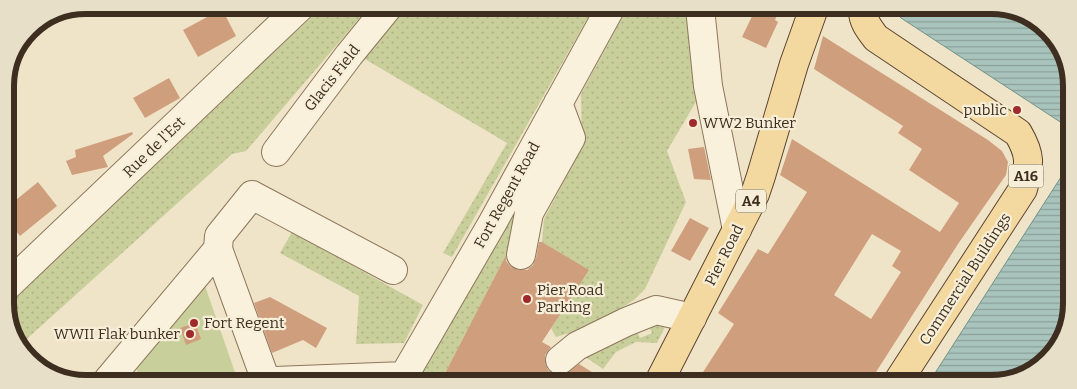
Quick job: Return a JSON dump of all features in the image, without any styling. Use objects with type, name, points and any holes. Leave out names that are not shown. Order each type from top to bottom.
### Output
[{"type":"main road","name":"Pier Road","points":[[663,375],[755,194],[794,64],[812,14]]},
{"type":"main road","name":"Commercial Buildings","points":[[864,14],[867,25],[876,38],[1018,133],[1028,149],[1028,170],[1022,189],[903,375]]},
{"type":"street","name":"Rue de l'Est","points":[[14,279],[293,14]]},
{"type":"street","name":"Glacis Field","points":[[276,152],[382,14]]},
{"type":"street","name":"Fort Regent Road","points":[[405,375],[493,222],[607,14]]},
{"type":"street","points":[[701,14],[708,86],[737,230]]},
{"type":"street","points":[[521,255],[529,213],[570,138],[558,103]]},
{"type":"street","points":[[264,375],[218,249],[219,236],[252,195],[393,270]]},
{"type":"street","points":[[112,375],[218,249]]},
{"type":"street","points":[[560,360],[577,346],[626,322],[656,310],[692,318]]},
{"type":"green space","points":[[306,14],[363,14],[246,151],[232,154],[25,341],[15,317],[14,298]]},
{"type":"green space","points":[[391,14],[590,14],[452,257],[443,253],[507,143],[358,55]]},
{"type":"green space","points":[[624,14],[687,14],[689,41],[700,95],[667,151],[686,202],[645,289],[634,300],[592,326],[556,337],[551,328],[588,271],[542,242],[544,219],[582,147],[581,94]]},
{"type":"green space","points":[[545,157],[545,166],[511,230],[511,242],[504,259],[444,375],[419,375]]},
{"type":"green space","points":[[292,232],[423,305],[404,343],[356,344],[359,296],[280,253]]},
{"type":"green space","name":"Fort Regent","points":[[203,280],[236,375],[138,375],[136,366]]},
{"type":"green space","points":[[657,323],[666,325],[657,343],[636,342],[616,352],[603,369],[581,354],[636,330],[640,338],[652,333],[649,326]]},
{"type":"water","points":[[897,14],[1000,14],[1023,21],[1031,26],[1045,38],[1054,50],[1061,67],[1063,77],[1063,124]]},
{"type":"water","points":[[1063,174],[1063,303],[1062,317],[1051,343],[1045,351],[1027,366],[1010,373],[996,375],[934,375]]},
{"type":"building","points":[[213,14],[225,14],[236,36],[198,57],[183,30]]},
{"type":"building","points":[[753,14],[778,14],[775,20],[778,22],[766,48],[742,37]]},
{"type":"building","points":[[823,36],[988,140],[1002,151],[1008,162],[1006,175],[958,244],[874,375],[701,375],[734,324],[718,313],[758,249],[768,254],[807,192],[780,175],[792,139],[940,232],[959,203],[909,170],[922,149],[898,133],[903,126],[814,69]],"holes":[[[872,234],[901,251],[892,266],[901,272],[871,319],[834,295]]]},
{"type":"building","points":[[169,78],[180,98],[145,118],[133,98]]},
{"type":"building","points":[[132,132],[133,134],[103,156],[108,167],[72,175],[66,161],[76,157],[75,150]]},
{"type":"building","points":[[704,147],[711,180],[694,179],[688,149]]},
{"type":"building","points":[[38,182],[57,206],[20,236],[14,229],[14,202]]},
{"type":"building","points":[[690,218],[709,228],[690,261],[671,251]]},
{"type":"building","name":"Pier Road Parking","points":[[539,242],[542,242],[589,270],[542,342],[551,347],[545,355],[545,363],[548,370],[554,374],[563,375],[444,375],[506,255],[506,261],[511,267],[519,270],[527,270],[533,265]]},
{"type":"building","points":[[270,297],[327,328],[316,348],[303,340],[272,353],[254,303]]},
{"type":"building","name":"WWII Flak bunker","points":[[195,323],[201,339],[186,345],[180,328]]},
{"type":"building","name":"Pier Road Parking","points":[[579,364],[597,375],[563,375]]},
{"type":"place","name":"public","points":[[1017,110]]},
{"type":"place","name":"WW2 Bunker","points":[[693,123]]},
{"type":"place","name":"Pier Road Parking","points":[[527,299]]},
{"type":"place","name":"Fort Regent","points":[[194,323]]},
{"type":"place","name":"WWII Flak bunker","points":[[190,334]]}]
